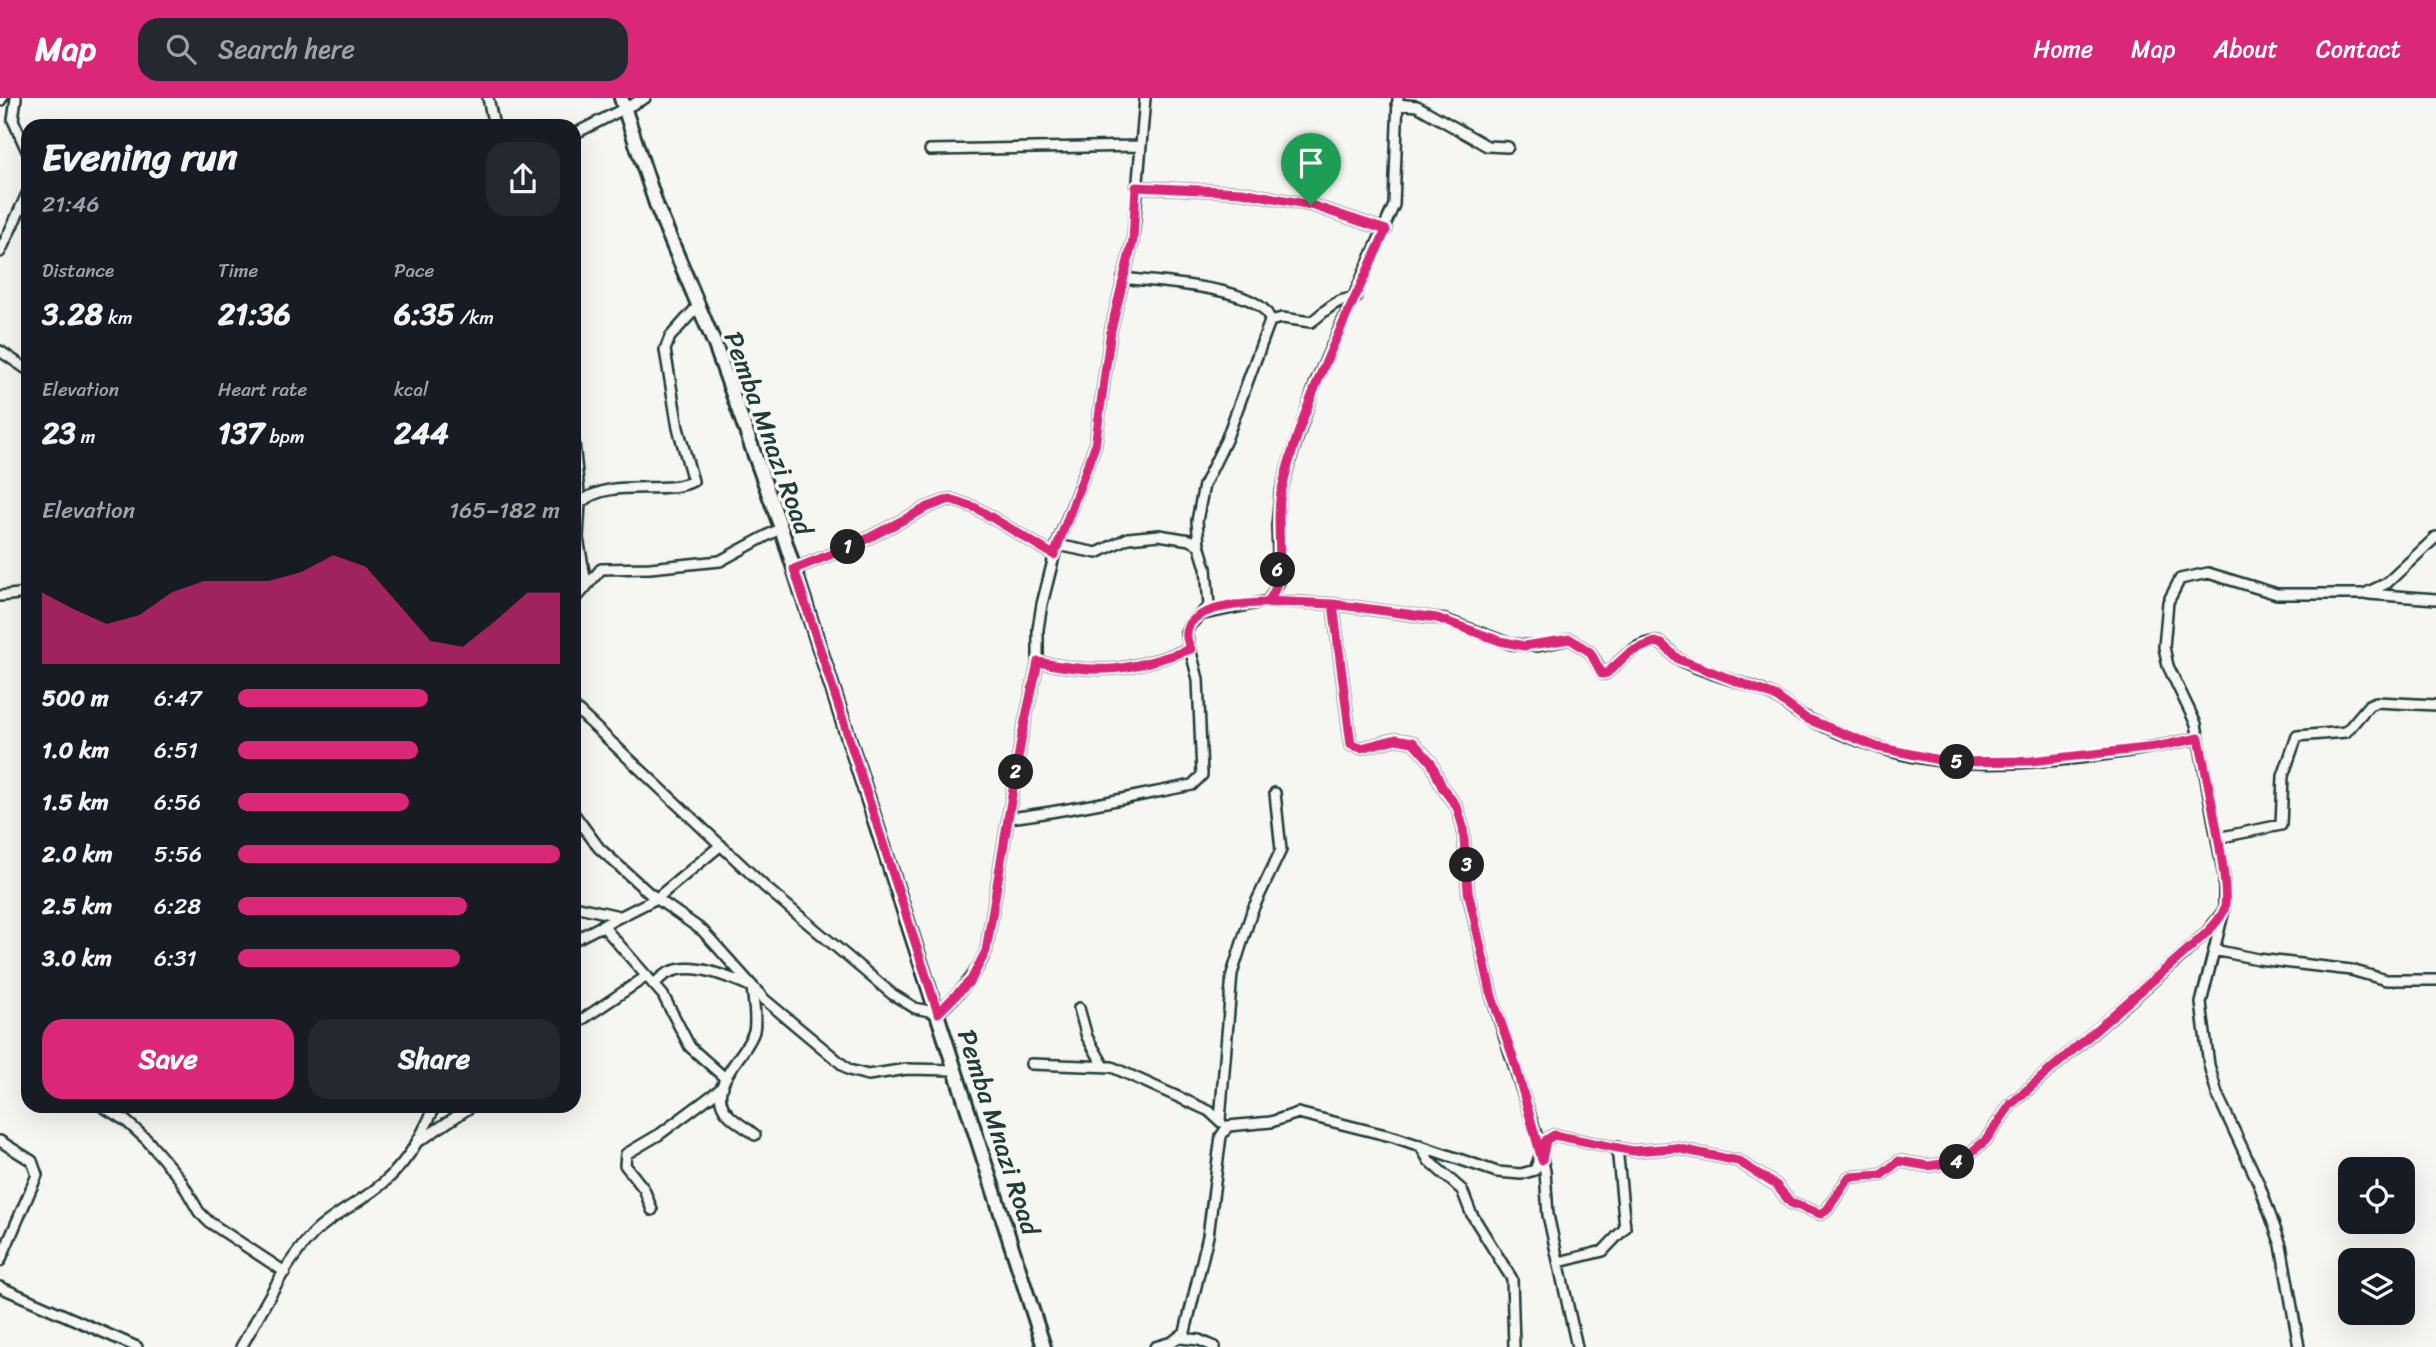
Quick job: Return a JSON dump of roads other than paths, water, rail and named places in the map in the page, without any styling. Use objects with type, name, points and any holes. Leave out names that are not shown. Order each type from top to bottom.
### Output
[{"type":"main road","name":"Pemba Mnazi Road","points":[[623,103],[657,207],[715,345],[781,528],[1044,1347]]},
{"type":"street","points":[[16,98],[13,120],[21,138]]},
{"type":"street","points":[[488,98],[493,119]]},
{"type":"street","points":[[581,130],[623,103],[645,98]]},
{"type":"street","points":[[581,713],[765,887],[892,994],[915,1008],[938,1013],[971,980],[986,951],[1038,662],[1039,617],[1056,550],[1095,446],[1111,330],[1133,240],[1145,98]]},
{"type":"street","points":[[1268,601],[1279,582],[1277,526],[1280,495],[1289,464],[1317,382],[1395,205],[1397,101],[1417,106],[1487,146],[1508,147]]},
{"type":"street","points":[[930,150],[1140,146]]},
{"type":"street","points":[[1136,187],[1242,192],[1311,205],[1386,230]]},
{"type":"street","points":[[0,252],[21,207]]},
{"type":"street","points":[[1123,278],[1215,289],[1258,305],[1268,313],[1270,321],[1226,440],[1204,485],[1197,521],[1210,597],[1204,614]]},
{"type":"street","points":[[1270,321],[1282,318],[1311,322],[1329,304],[1341,299],[1356,298]]},
{"type":"street","points":[[581,502],[604,491],[693,481],[681,439],[665,350],[670,337],[697,307]]},
{"type":"street","points":[[0,351],[21,365]]},
{"type":"street","points":[[794,569],[855,545],[928,507],[950,499],[976,508],[1056,550],[1097,553],[1128,538],[1158,535],[1190,540],[1199,545]]},
{"type":"street","points":[[581,590],[601,569],[650,568],[720,561],[781,528]]},
{"type":"street","points":[[2364,594],[2387,583],[2436,537]]},
{"type":"street","points":[[581,555],[586,583]]},
{"type":"street","points":[[2299,1347],[2281,1245],[2259,1184],[2217,1094],[2209,1065],[2201,1003],[2224,910],[2224,877],[2196,724],[2168,666],[2164,647],[2168,602],[2180,579],[2208,573],[2277,594],[2364,594],[2436,599]]},
{"type":"street","points":[[0,596],[21,594]]},
{"type":"street","points":[[1009,818],[1043,815],[1070,807],[1192,785],[1199,780],[1202,775],[1198,679],[1186,633],[1190,625],[1204,614],[1268,601],[1333,604],[1443,619],[1511,644],[1538,646],[1570,639],[1590,652],[1602,674],[1607,673],[1630,652],[1655,642],[1662,644],[1678,659],[1775,696],[1805,718],[1877,747],[1913,757],[1949,762],[2031,761],[2155,747],[2199,738]]},
{"type":"street","points":[[1333,604],[1351,745],[1361,748],[1396,739],[1413,742],[1431,762],[1442,787],[1457,807],[1463,827],[1468,891],[1492,997],[1514,1060],[1542,1160],[1577,1347]]},
{"type":"street","points":[[1038,662],[1079,670],[1113,671],[1191,649]]},
{"type":"street","points":[[2217,838],[2281,825],[2283,776],[2297,736],[2346,732],[2369,705],[2376,702],[2436,705]]},
{"type":"street","points":[[1181,1338],[1208,1236],[1222,1125],[1232,974],[1252,911],[1280,850],[1275,793]]},
{"type":"street","points":[[581,824],[599,848],[657,898],[703,931],[752,987],[812,1042],[859,1074],[908,1069],[954,1070]]},
{"type":"street","points":[[581,936],[657,898],[721,845]]},
{"type":"street","points":[[581,908],[619,916]]},
{"type":"street","points":[[1031,1064],[1104,1066],[1150,1083],[1209,1111],[1222,1125],[1270,1122],[1298,1113],[1420,1145],[1497,1172],[1532,1172],[1542,1160],[1546,1140],[1551,1135],[1651,1152],[1676,1148],[1738,1161],[1776,1185],[1791,1203],[1821,1214],[1827,1210],[1849,1177],[1881,1175],[1899,1161],[1928,1166],[1958,1163],[1986,1140],[2011,1104],[2183,954],[2208,931],[2224,910]]},
{"type":"street","points":[[602,925],[669,1005],[690,1047],[724,1082],[722,1103],[728,1114],[755,1135]]},
{"type":"street","points":[[2214,950],[2258,960],[2351,970],[2386,980],[2436,980]]},
{"type":"street","points":[[654,985],[666,972],[678,968],[727,976],[752,987]]},
{"type":"street","points":[[581,1020],[647,976]]},
{"type":"street","points":[[652,1210],[644,1189],[625,1165],[626,1154],[660,1134],[724,1082],[743,1054],[755,1028],[752,987]]},
{"type":"street","points":[[1079,1008],[1087,1037],[1104,1066]]},
{"type":"street","points":[[113,1113],[147,1140],[180,1179],[199,1212],[209,1222],[285,1272]]},
{"type":"street","points":[[241,1347],[285,1272],[319,1229],[341,1210],[373,1191],[402,1166],[420,1140],[432,1113]]},
{"type":"street","points":[[420,1140],[461,1113]]},
{"type":"street","points":[[0,1141],[32,1161],[37,1175],[0,1261]]},
{"type":"street","points":[[1420,1145],[1429,1161],[1462,1189],[1471,1213],[1512,1279],[1514,1347]]},
{"type":"street","points":[[1559,1262],[1603,1251],[1620,1237],[1625,1228],[1617,1147]]},
{"type":"street","points":[[0,1287],[137,1347]]},
{"type":"street","points":[[1155,1347],[1181,1338],[1199,1340],[1215,1347]]}]
